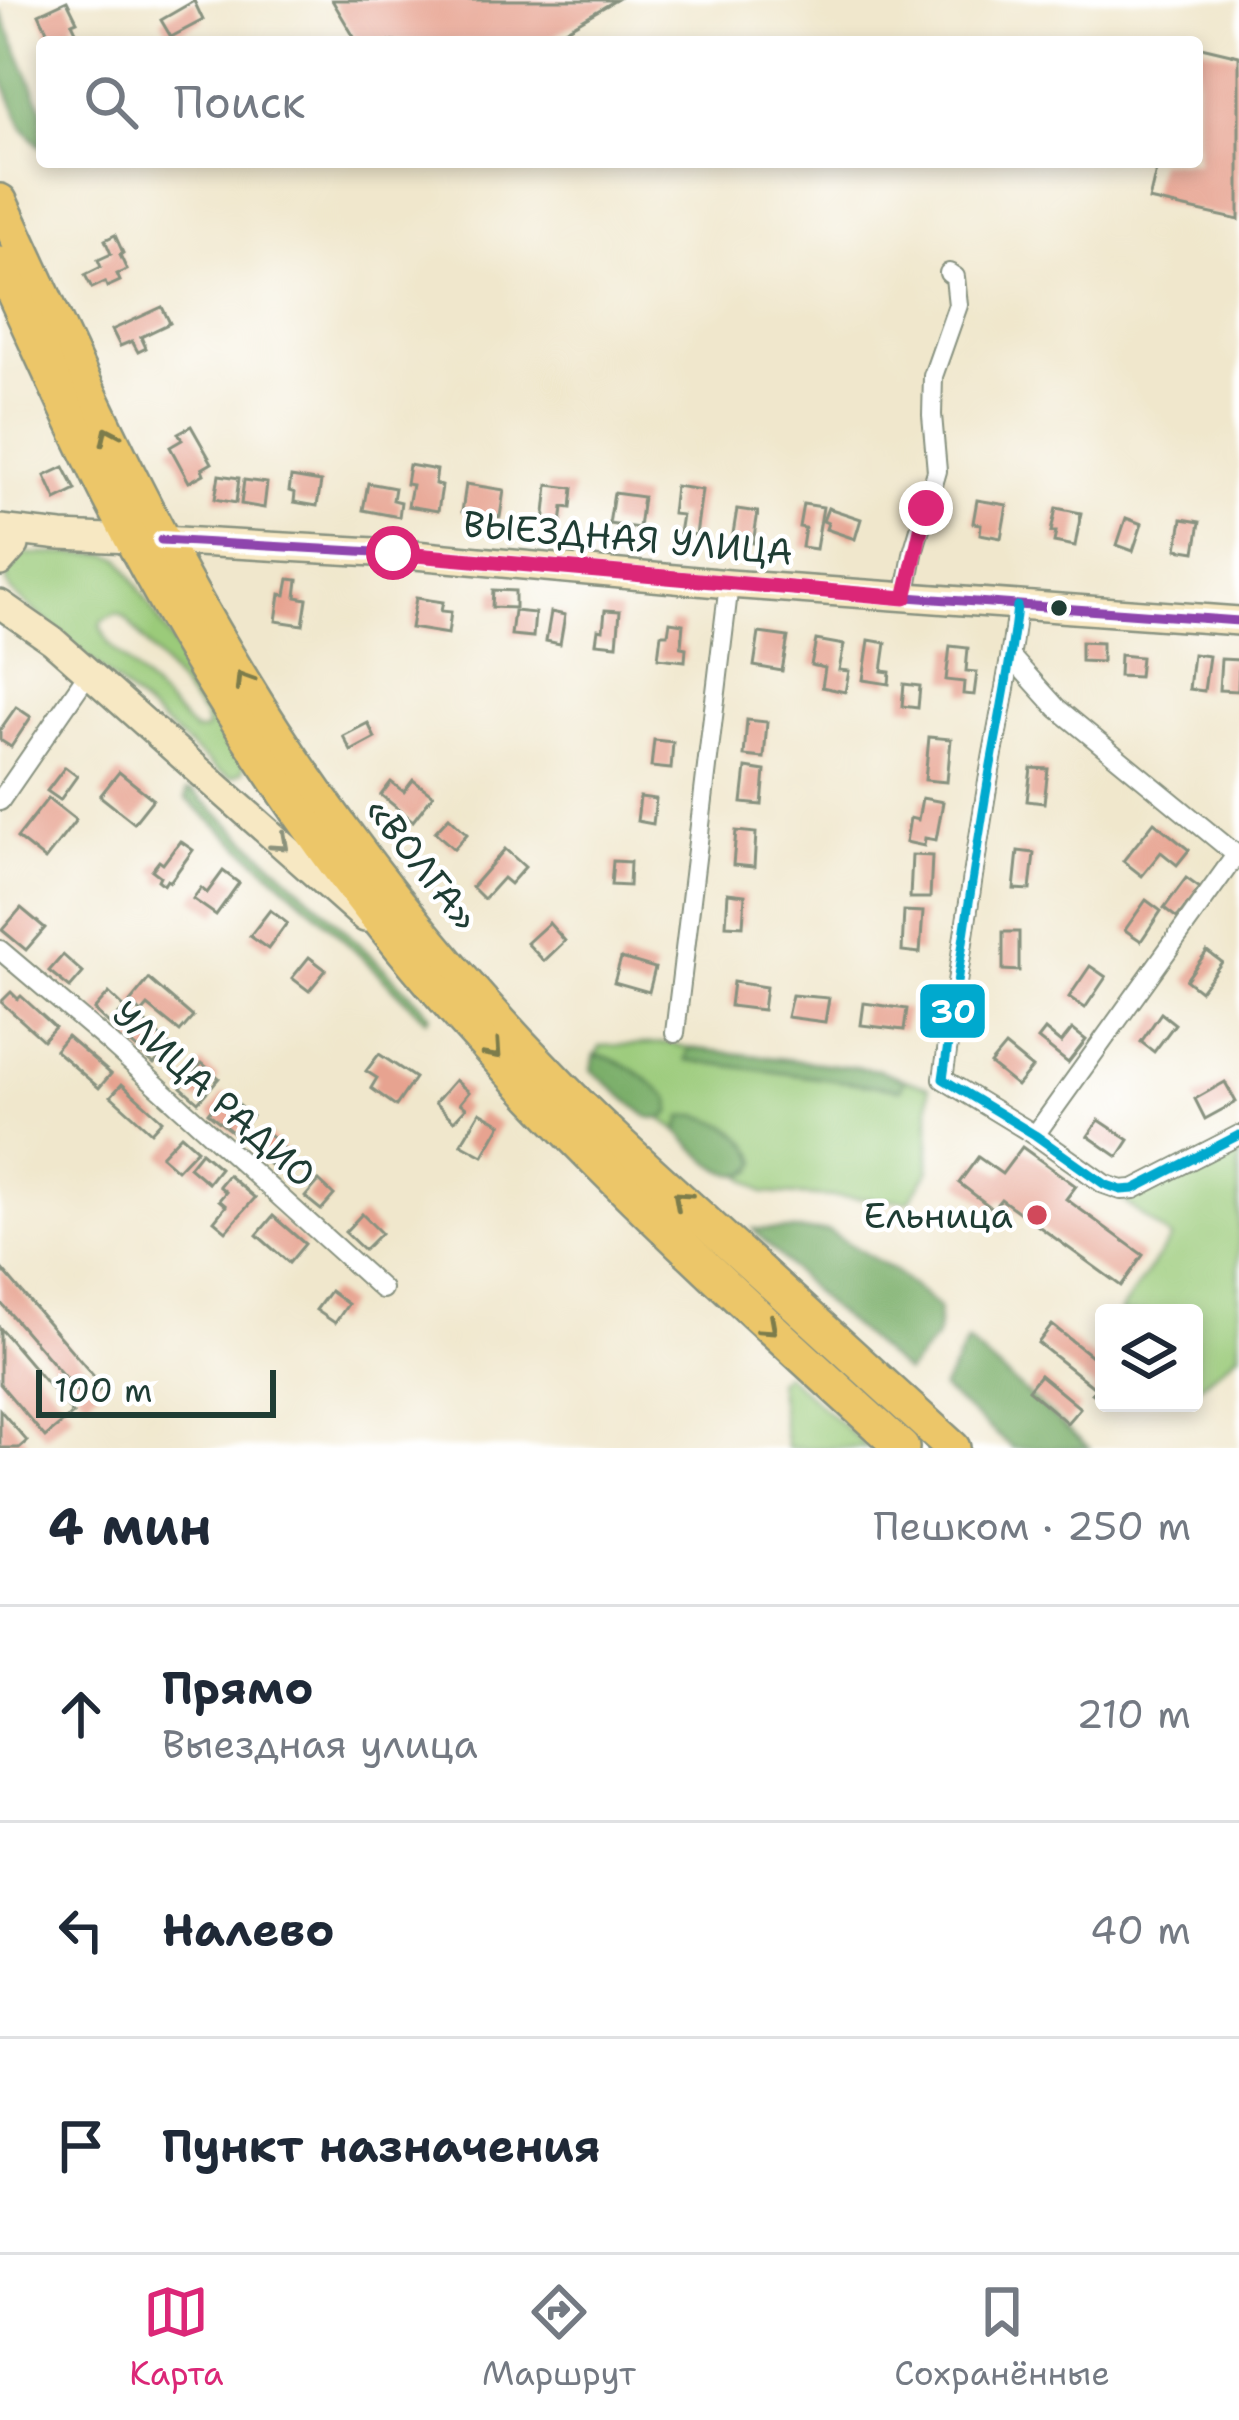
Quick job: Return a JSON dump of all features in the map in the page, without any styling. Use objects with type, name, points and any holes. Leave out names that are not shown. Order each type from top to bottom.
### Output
[{"type":"highway","name":"«ВОЛГА»","points":[[0,201],[206,671],[346,878],[539,1102],[751,1311],[902,1448]]},
{"type":"highway","name":"«ВОЛГА»","points":[[0,264],[146,540],[207,624],[290,754],[411,919],[545,1071],[608,1133],[953,1448]]},
{"type":"main road","name":"ВЫЕЗДНАЯ УЛИЦА","points":[[4,546],[61,536],[393,553],[729,584],[1239,621]]},
{"type":"main road","points":[[1,604],[53,641],[416,964]]},
{"type":"street","points":[[905,598],[937,471],[933,376],[958,305],[955,277],[949,272]]},
{"type":"street","points":[[675,1033],[729,584]]},
{"type":"street","points":[[1017,606],[944,1079],[1104,1184],[1121,1190],[1134,1189],[1239,1135]]},
{"type":"street","points":[[1012,658],[1057,708],[1237,856],[1035,1135]]},
{"type":"street","points":[[0,801],[88,672]]},
{"type":"street","name":"УЛИЦА РАДИО","points":[[0,950],[382,1289]]},
{"type":"green space","points":[[0,10],[36,94],[36,142],[23,128],[0,72]]},
{"type":"green space","points":[[17,554],[120,558],[245,758],[243,771],[232,777],[217,770],[12,592],[7,577]],"holes":[[[117,613],[204,716],[206,730],[195,732],[109,644],[100,626],[103,620]]]},
{"type":"green space","points":[[187,791],[193,791],[315,901],[420,1003],[430,1015],[426,1020],[310,907],[186,799]]},
{"type":"green space","points":[[669,1043],[689,1048],[687,1060],[900,1089],[904,1079],[929,1087],[929,1171],[909,1201],[763,1193],[742,1176],[754,1170],[682,1118],[678,1132],[662,1119],[671,1112],[669,1099],[653,1084],[625,1065],[595,1055],[601,1046]]},
{"type":"green space","points":[[689,1048],[879,1070],[904,1079],[901,1089],[686,1060]]},
{"type":"green space","points":[[595,1055],[644,1077],[670,1099],[671,1112],[662,1119],[648,1117],[591,1070]]},
{"type":"green space","points":[[698,1115],[742,1137],[758,1162],[750,1171],[740,1175],[717,1167],[678,1132],[682,1117]]},
{"type":"green space","points":[[1239,1148],[1239,1353],[1203,1383],[1203,1304],[1125,1304],[1171,1238],[1121,1199]]},
{"type":"green space","points":[[753,1229],[828,1231],[894,1271],[939,1308],[937,1337],[906,1373],[821,1299]]},
{"type":"green space","points":[[967,1342],[1089,1448],[1013,1448],[942,1389]]},
{"type":"green space","points":[[785,1374],[868,1448],[787,1448],[777,1381]]},
{"type":"building","points":[[332,0],[616,0],[554,36],[353,36]]},
{"type":"building","points":[[67,1],[78,36],[49,36],[39,14]]},
{"type":"building","points":[[194,1],[203,20],[170,36],[161,20]]},
{"type":"building","points":[[1203,47],[1239,56],[1239,220],[1149,200],[1157,168],[1203,168]]},
{"type":"building","points":[[115,235],[127,270],[117,274],[120,281],[92,288],[85,275],[101,267],[98,260],[111,254],[105,240]]},
{"type":"building","points":[[162,307],[170,323],[141,337],[146,348],[138,352],[132,341],[120,346],[112,330]]},
{"type":"building","points":[[191,426],[212,463],[189,482],[170,447],[182,440],[178,433]]},
{"type":"building","points":[[409,465],[437,470],[435,484],[442,486],[438,511],[408,506]]},
{"type":"building","points":[[64,467],[76,490],[56,500],[45,476]]},
{"type":"building","points":[[219,475],[239,478],[236,503],[215,499]]},
{"type":"building","points":[[291,477],[321,482],[317,506],[294,502],[295,493],[289,491]]},
{"type":"building","points":[[244,480],[267,483],[264,508],[241,504]]},
{"type":"building","points":[[368,483],[395,488],[393,500],[401,502],[399,517],[363,510]]},
{"type":"building","points":[[466,484],[504,490],[500,517],[462,512]]},
{"type":"building","points":[[548,485],[573,488],[571,508],[563,507],[561,525],[544,523]]},
{"type":"building","points":[[675,486],[702,490],[696,535],[679,533],[682,515],[672,514]]},
{"type":"building","points":[[614,493],[643,497],[639,528],[609,524]]},
{"type":"building","points":[[977,500],[1007,505],[1001,538],[980,534],[981,524],[973,523]]},
{"type":"building","points":[[803,504],[823,507],[816,549],[802,547]]},
{"type":"building","points":[[828,508],[861,519],[855,539],[826,529],[828,523],[823,521]]},
{"type":"building","points":[[1056,508],[1081,513],[1075,546],[1054,542]]},
{"type":"building","points":[[737,509],[758,512],[753,543],[732,540]]},
{"type":"building","points":[[1126,518],[1142,524],[1133,551],[1117,545]]},
{"type":"building","points":[[1182,519],[1200,522],[1195,552],[1177,549]]},
{"type":"building","points":[[289,579],[298,580],[296,597],[307,599],[303,625],[276,621],[280,594],[286,595]]},
{"type":"building","points":[[493,590],[515,591],[515,608],[492,607]]},
{"type":"building","points":[[416,598],[443,602],[441,611],[451,612],[448,634],[411,628]]},
{"type":"building","points":[[605,610],[620,611],[617,645],[596,643]]},
{"type":"building","points":[[514,611],[535,613],[533,637],[511,635]]},
{"type":"building","points":[[551,612],[565,615],[560,644],[546,641]]},
{"type":"building","points":[[670,622],[683,624],[685,661],[658,658],[661,634],[668,634]]},
{"type":"building","points":[[759,633],[788,637],[782,671],[754,666]]},
{"type":"building","points":[[816,640],[844,645],[839,670],[849,671],[845,692],[822,687],[825,668],[811,665]]},
{"type":"building","points":[[869,640],[886,643],[882,671],[890,672],[889,684],[863,680]]},
{"type":"building","points":[[1081,642],[1102,643],[1102,662],[1081,661]]},
{"type":"building","points":[[950,646],[968,648],[966,671],[977,672],[974,695],[963,694],[964,682],[946,680]]},
{"type":"building","points":[[1193,654],[1209,656],[1204,691],[1189,689]]},
{"type":"building","points":[[1120,655],[1141,657],[1139,677],[1119,676]]},
{"type":"building","points":[[1221,659],[1239,660],[1238,691],[1219,690]]},
{"type":"building","points":[[904,684],[920,686],[918,708],[902,706]]},
{"type":"building","points":[[16,707],[31,717],[11,747],[0,740],[0,730]]},
{"type":"building","points":[[747,720],[767,722],[764,758],[744,756]]},
{"type":"building","points":[[368,723],[375,738],[351,751],[343,736]]},
{"type":"building","points":[[929,737],[951,739],[947,782],[925,780]]},
{"type":"building","points":[[654,740],[673,742],[671,769],[651,767]]},
{"type":"building","points":[[65,767],[77,776],[60,800],[47,791]]},
{"type":"building","points":[[746,768],[765,771],[762,805],[742,803]]},
{"type":"building","points":[[1031,768],[1048,769],[1044,803],[1027,801]]},
{"type":"building","points":[[119,772],[153,799],[134,823],[100,796]]},
{"type":"building","points":[[413,780],[433,795],[413,821],[381,795],[391,782],[404,792]]},
{"type":"building","points":[[640,797],[656,799],[653,824],[637,821]]},
{"type":"building","points":[[48,798],[76,820],[45,860],[17,838]]},
{"type":"building","points":[[922,798],[943,802],[936,840],[925,838],[924,846],[906,842],[910,818],[918,820]]},
{"type":"building","points":[[449,817],[467,834],[454,849],[435,832]]},
{"type":"building","points":[[1154,822],[1189,850],[1177,865],[1161,852],[1142,876],[1123,861]]},
{"type":"building","points":[[736,831],[756,833],[754,867],[733,865]]},
{"type":"building","points":[[180,841],[193,850],[164,885],[152,870],[159,861],[163,864]]},
{"type":"building","points":[[505,849],[525,867],[510,884],[503,878],[484,899],[472,887]]},
{"type":"building","points":[[1018,851],[1034,853],[1030,890],[1014,889]]},
{"type":"building","points":[[912,855],[932,856],[930,898],[910,898]]},
{"type":"building","points":[[613,861],[630,862],[629,886],[611,885]]},
{"type":"building","points":[[223,871],[239,883],[216,915],[193,899],[201,888],[207,893]]},
{"type":"building","points":[[1186,878],[1200,888],[1177,918],[1164,908]]},
{"type":"building","points":[[728,893],[745,895],[743,926],[726,925]]},
{"type":"building","points":[[1146,900],[1161,911],[1141,941],[1125,930]]},
{"type":"building","points":[[21,908],[45,928],[26,950],[2,930]]},
{"type":"building","points":[[270,910],[287,923],[268,949],[250,936]]},
{"type":"building","points":[[904,911],[923,912],[920,953],[902,951]]},
{"type":"building","points":[[549,923],[565,941],[544,961],[527,943]]},
{"type":"building","points":[[1003,932],[1019,932],[1019,971],[1003,970]]},
{"type":"building","points":[[1207,951],[1222,962],[1200,991],[1186,980]]},
{"type":"building","points":[[63,955],[83,973],[70,988],[49,971]]},
{"type":"building","points":[[309,957],[326,970],[309,991],[292,978]]},
{"type":"building","points":[[621,958],[655,968],[649,992],[614,982]]},
{"type":"building","points":[[1090,966],[1106,977],[1085,1008],[1069,997]]},
{"type":"building","points":[[149,979],[193,1017],[180,1032],[148,1006],[142,1013],[130,1002]]},
{"type":"building","points":[[733,982],[766,987],[763,1010],[730,1006]]},
{"type":"building","points":[[11,992],[55,1027],[43,1040],[1,1002]]},
{"type":"building","points":[[109,993],[125,1008],[109,1024],[94,1010]]},
{"type":"building","points":[[792,995],[829,998],[825,1022],[787,1017]]},
{"type":"building","points":[[864,1003],[907,1009],[904,1030],[861,1025]]},
{"type":"building","points":[[1161,1013],[1175,1024],[1154,1052],[1141,1042]]},
{"type":"building","points":[[144,1021],[170,1046],[154,1064],[127,1040]]},
{"type":"building","points":[[1072,1029],[1086,1040],[1068,1063],[1038,1039],[1045,1030],[1061,1043]]},
{"type":"building","points":[[67,1036],[111,1074],[99,1088],[55,1050]]},
{"type":"building","points":[[1005,1046],[1032,1068],[1017,1086],[990,1064]]},
{"type":"building","points":[[379,1054],[415,1078],[396,1106],[371,1088],[377,1078],[366,1071]]},
{"type":"building","points":[[202,1063],[219,1078],[198,1102],[181,1087]]},
{"type":"building","points":[[455,1080],[469,1092],[460,1103],[466,1108],[454,1121],[435,1103]]},
{"type":"building","points":[[1225,1082],[1236,1102],[1205,1119],[1195,1099]]},
{"type":"building","points":[[122,1084],[162,1120],[151,1132],[111,1096]]},
{"type":"building","points":[[224,1093],[252,1116],[236,1135],[208,1113]]},
{"type":"building","points":[[480,1112],[501,1124],[483,1156],[461,1144]]},
{"type":"building","points":[[1099,1120],[1129,1140],[1118,1157],[1088,1136]]},
{"type":"building","points":[[268,1134],[284,1149],[270,1165],[253,1150]]},
{"type":"building","points":[[181,1135],[197,1149],[177,1170],[161,1156]]},
{"type":"building","points":[[1022,1147],[1076,1186],[1066,1199],[1143,1255],[1121,1286],[1001,1199],[993,1209],[959,1183],[978,1157],[1002,1174]]},
{"type":"building","points":[[201,1152],[220,1168],[208,1183],[189,1167]]},
{"type":"building","points":[[228,1175],[255,1198],[226,1231],[214,1221],[226,1206],[219,1200],[226,1192],[219,1186]]},
{"type":"building","points":[[319,1181],[334,1195],[321,1210],[305,1197]]},
{"type":"building","points":[[362,1214],[381,1233],[364,1250],[345,1232]]},
{"type":"building","points":[[273,1216],[305,1244],[289,1263],[257,1235]]},
{"type":"building","points":[[0,1267],[103,1387],[86,1402],[0,1302]]},
{"type":"building","points":[[330,1291],[348,1304],[335,1323],[316,1310]]},
{"type":"building","points":[[1052,1325],[1095,1359],[1095,1388],[1038,1343]]},
{"type":"building","points":[[0,1328],[73,1414],[45,1437],[0,1384]]},
{"type":"building","points":[[1040,1375],[1080,1408],[1067,1423],[1028,1390]]},
{"type":"building","points":[[0,1410],[27,1441],[19,1448],[0,1448]]},
{"type":"transit line","points":[[161,540],[393,553],[729,584],[1239,621]]},
{"type":"transit line","name":"30","points":[[1017,606],[943,1079],[1104,1184],[1121,1190],[1134,1189],[1239,1135]]},
{"type":"place","name":"Ельница","points":[[1037,1215]]},
{"type":"route","points":[[393,553],[905,598],[926,508]]}]
